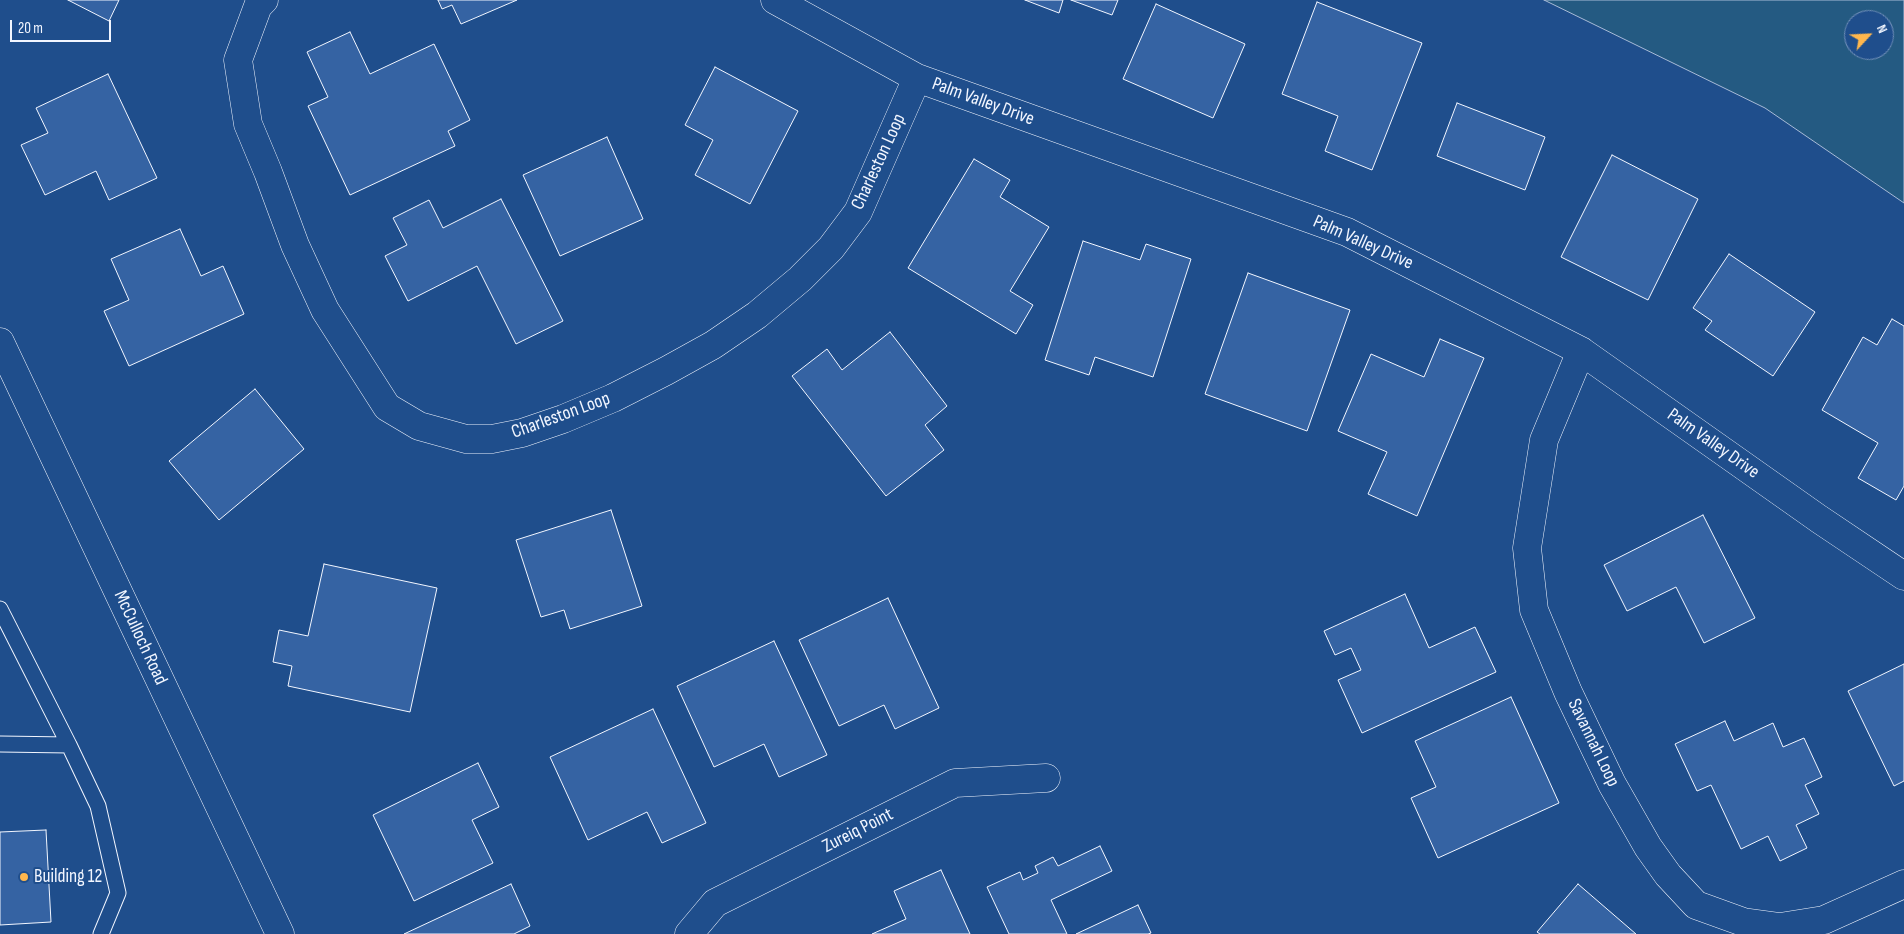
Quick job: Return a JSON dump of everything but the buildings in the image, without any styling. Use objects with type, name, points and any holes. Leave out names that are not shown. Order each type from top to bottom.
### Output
[{"type":"street","name":"Charleston Loop","points":[[264,0],[258,6],[238,60],[248,124],[295,245],[325,310],[387,407],[418,426],[466,439],[492,439],[522,433],[563,419],[613,398],[713,345],[757,315],[800,279],[831,248],[858,212],[917,78]]},
{"type":"street","name":"Palm Valley Drive","points":[[775,0],[917,78],[1347,232],[1581,351],[1819,519],[1904,576]]},
{"type":"street","name":"McCulloch Road","points":[[0,342],[280,934]]},
{"type":"street","name":"Savannah Loop","points":[[1581,351],[1544,440],[1527,548],[1534,610],[1568,692],[1612,784],[1648,847],[1668,874],[1696,906],[1743,922],[1780,927],[1824,920],[1904,884]]},
{"type":"street","name":"Zureiq Point","points":[[689,934],[715,903],[955,782],[1046,778]]},
{"type":"lane","points":[[0,609],[6,634],[69,745],[98,806],[118,893],[101,934]]},
{"type":"lane","points":[[0,744],[69,745]]},
{"type":"shaded area","points":[[1544,0],[1904,0],[1904,203],[1765,108]]},
{"type":"place","name":"Building 12","points":[[24,877]]}]
